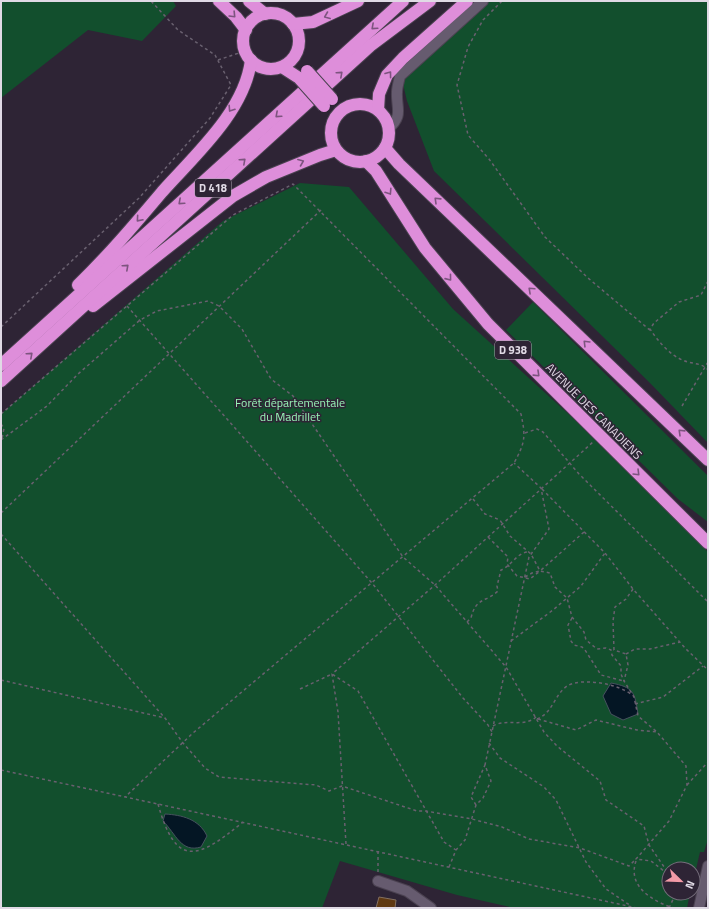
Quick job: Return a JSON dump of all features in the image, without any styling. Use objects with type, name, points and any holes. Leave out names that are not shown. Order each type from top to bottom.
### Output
[{"type":"highway","points":[[219,1],[246,30]]},
{"type":"highway","points":[[249,1],[265,14]]},
{"type":"highway","points":[[293,24],[313,22],[358,1]]},
{"type":"highway","name":"D 418","points":[[1,365],[403,1]]},
{"type":"highway","name":"D 418","points":[[1,381],[370,46],[430,1]]},
{"type":"highway","points":[[378,110],[379,94],[387,75],[403,58],[467,1]]},
{"type":"highway","points":[[57,314],[65,298],[103,260],[220,127],[246,82],[248,55],[244,37],[250,23],[265,14],[281,15],[293,24],[299,39],[295,55],[290,62],[275,69],[262,68],[248,55]]},
{"type":"highway","points":[[295,55],[303,75],[328,102],[335,117]]},
{"type":"highway","points":[[282,67],[303,75]]},
{"type":"highway","points":[[328,102],[344,108]]},
{"type":"highway","points":[[353,104],[362,104],[378,110],[387,122],[388,139],[385,148],[376,156],[366,161],[349,160],[336,150],[330,134],[335,117],[344,108],[353,104]]},
{"type":"highway","points":[[385,148],[399,164],[708,460]]},
{"type":"highway","points":[[75,313],[96,305],[234,196],[273,174],[336,150]]},
{"type":"highway","name":"AVENUE DES CANADIENS","points":[[366,161],[376,171],[425,248],[488,324],[708,543]]},
{"type":"street","points":[[388,129],[397,122],[399,113],[397,92],[400,76],[482,1]]},
{"type":"street","points":[[698,908],[705,890],[708,866]]},
{"type":"street","points":[[378,881],[407,891],[431,908]]},
{"type":"path","points":[[1,327],[139,198],[210,118],[231,85],[215,55],[178,30],[151,1]]},
{"type":"path","points":[[502,1],[483,20],[468,47],[457,85],[468,135],[489,159],[545,237],[588,278],[651,331],[657,340],[673,354],[684,361],[705,366],[708,370]]},
{"type":"path","points":[[218,60],[248,55]]},
{"type":"path","points":[[1,414],[233,215],[293,184],[321,210],[521,414],[525,433],[522,449],[514,463],[183,743],[125,797]]},
{"type":"path","points":[[1,513],[321,210]]},
{"type":"path","points":[[651,331],[654,322],[679,302],[701,295],[708,281]]},
{"type":"path","points":[[1,440],[46,406],[78,374],[140,320],[157,311],[208,301],[219,306],[242,329],[271,379],[293,396],[403,557],[435,585],[506,667],[544,732],[557,746],[600,781],[606,800],[644,826],[649,845],[661,862]]},
{"type":"path","points":[[127,306],[372,583],[463,698],[488,724],[492,732]]},
{"type":"path","points":[[682,406],[708,362]]},
{"type":"path","points":[[1,424],[4,428],[1,440]]},
{"type":"path","points":[[525,433],[537,429],[543,432],[569,463],[708,602]]},
{"type":"path","points":[[300,690],[332,674],[488,538],[594,440]]},
{"type":"path","points":[[514,463],[541,488],[605,553],[634,590],[707,670]]},
{"type":"path","points":[[476,805],[471,796],[484,765],[531,554],[549,529],[541,488]]},
{"type":"path","points":[[473,498],[485,514],[496,517],[503,524],[510,536],[531,554],[540,571]]},
{"type":"path","points":[[488,538],[508,557],[506,562],[517,576],[530,579],[584,532]]},
{"type":"path","points":[[1,534],[165,718],[183,743],[205,768],[219,777],[316,785],[329,791],[342,786],[417,811],[426,811],[472,819],[502,827],[529,839],[580,848],[629,866],[669,821],[687,785],[708,762]]},
{"type":"path","points":[[467,622],[471,618],[474,607],[483,599],[498,591],[497,586],[501,570],[509,566],[512,561],[527,552]]},
{"type":"path","points":[[511,641],[567,598],[580,586],[605,553]]},
{"type":"path","points":[[525,577],[540,571],[550,573],[555,587],[567,598],[572,617],[584,632],[586,640],[597,649],[606,648],[611,650],[612,655],[621,666],[621,674],[634,697],[638,716],[657,732],[686,766],[687,785]]},
{"type":"path","points":[[634,590],[626,599],[615,607],[613,621],[614,650],[626,654],[635,649],[650,649],[680,642]]},
{"type":"path","points":[[572,617],[572,621],[568,625],[571,641],[574,645],[582,647],[585,650],[601,675],[624,681]]},
{"type":"path","points":[[624,681],[628,665],[626,654]]},
{"type":"path","points":[[635,704],[663,697],[703,666]]},
{"type":"path","points":[[332,674],[338,712],[346,844]]},
{"type":"path","points":[[332,674],[358,691],[444,842],[456,850]]},
{"type":"path","points":[[1,680],[165,718]]},
{"type":"path","points":[[493,726],[503,722],[531,721],[545,716],[558,696],[567,686],[575,683],[591,682],[604,684],[626,690],[634,697]]},
{"type":"path","points":[[536,718],[576,730],[596,720],[637,730],[657,732]]},
{"type":"path","points":[[489,743],[500,758],[544,787],[556,800],[586,862],[606,889],[633,907]]},
{"type":"path","points":[[449,867],[456,850],[465,840],[476,805],[484,798],[491,780],[484,765]]},
{"type":"path","points":[[1,770],[637,908]]},
{"type":"path","points":[[158,804],[163,822],[175,844],[191,852],[199,852],[220,841],[243,822]]},
{"type":"path","points":[[378,851],[378,881]]},
{"type":"path","points":[[636,859],[651,861],[661,868]]},
{"type":"path","points":[[636,859],[634,866],[635,878],[640,889],[653,901],[673,908]]},
{"type":"green space","points":[[1,1],[173,1],[176,6],[142,41],[88,30],[1,98]]},
{"type":"green space","points":[[489,1],[708,1],[708,443],[650,383],[434,171],[407,101],[403,84],[407,75]]},
{"type":"green space","name":"Forêt départementale du Madrillet","points":[[300,183],[349,187],[453,309],[575,420],[708,552],[708,839],[704,852],[700,852],[698,861],[661,861],[661,901],[688,901],[687,908],[514,908],[457,895],[340,861],[322,908],[1,908],[1,414],[223,221]]},
{"type":"green space","points":[[533,302],[708,476],[708,522],[678,499],[506,330]]},
{"type":"water","points":[[611,683],[624,686],[632,692],[636,700],[638,714],[623,720],[611,714],[603,696]]},
{"type":"water","points":[[165,814],[178,815],[189,819],[204,830],[207,836],[201,847],[188,847],[179,841],[163,821]]},
{"type":"building","points":[[379,897],[396,900],[395,908],[376,908]]}]
